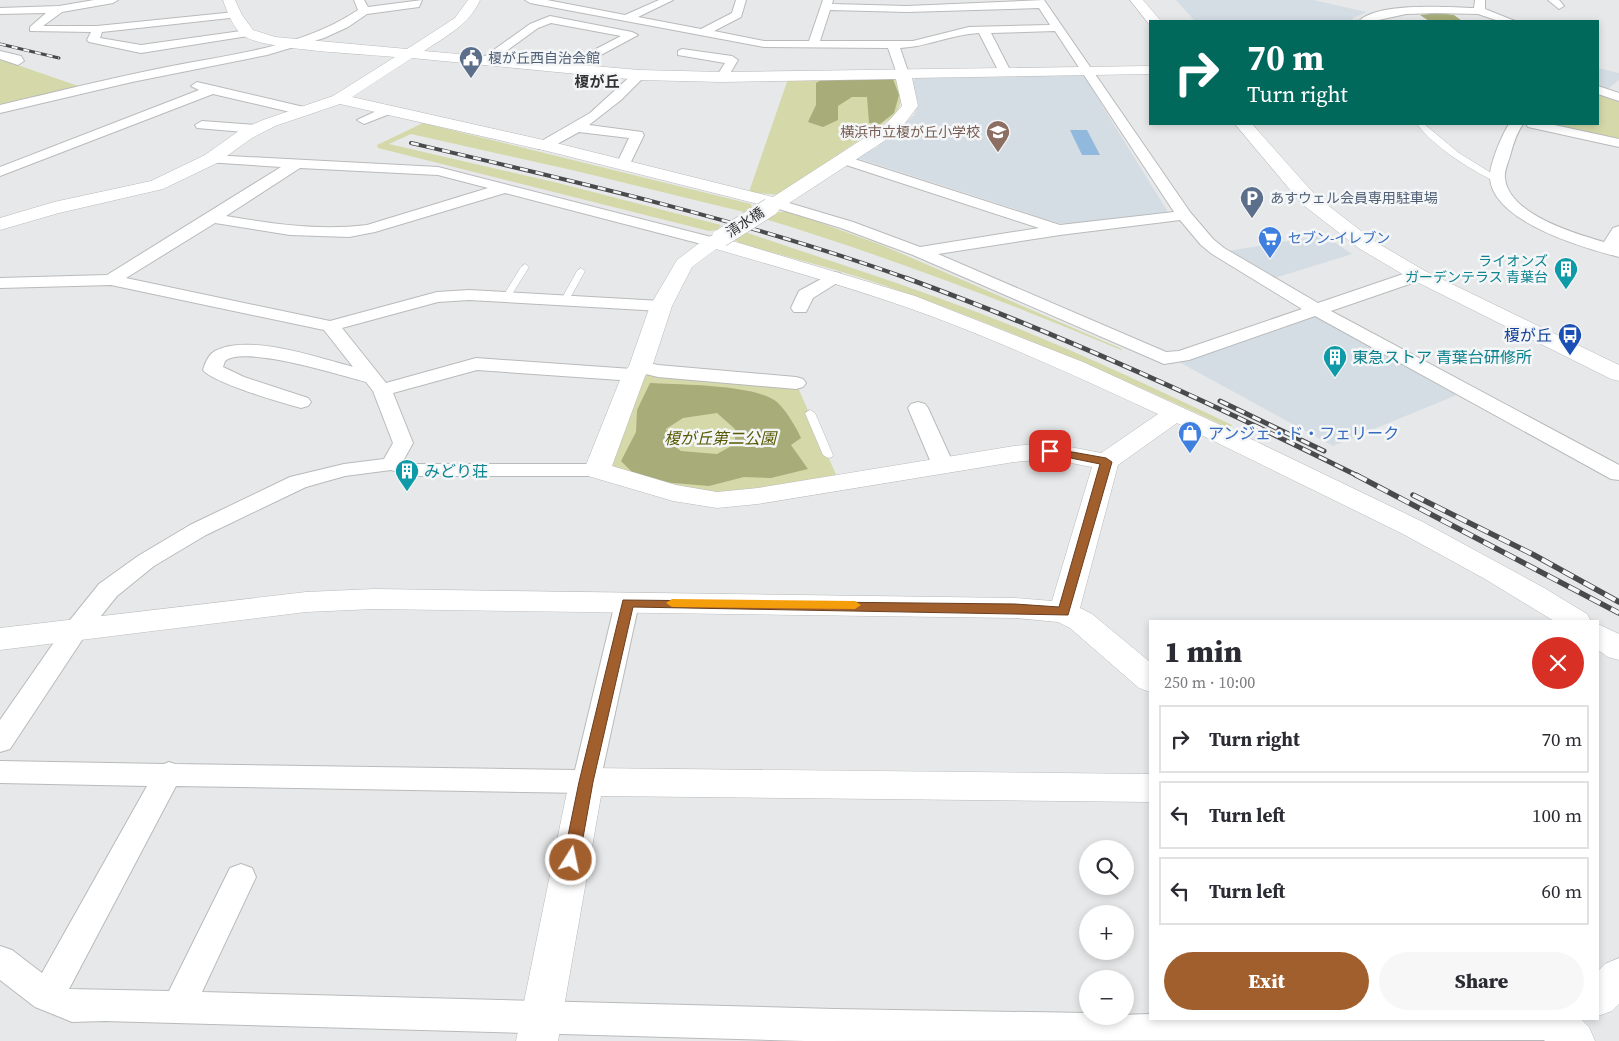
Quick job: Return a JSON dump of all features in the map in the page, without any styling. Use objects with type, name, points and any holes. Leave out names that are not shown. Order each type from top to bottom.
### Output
[{"type":"street","points":[[0,11],[59,9],[113,0]]},
{"type":"street","points":[[0,109],[150,74],[301,42],[346,24],[362,5],[415,5],[417,0]]},
{"type":"street","points":[[0,224],[54,208],[157,185],[211,159],[246,134],[339,99],[466,17],[474,0]]},
{"type":"street","points":[[530,0],[764,44],[813,46],[913,44],[955,32],[983,29],[1057,28]]},
{"type":"street","points":[[570,8],[588,0]]},
{"type":"street","points":[[626,18],[668,0]]},
{"type":"street","points":[[703,32],[737,15],[741,0]]},
{"type":"street","points":[[1136,0],[1153,20]]},
{"type":"street","points":[[1389,1],[1403,6],[1409,12]]},
{"type":"street","points":[[813,46],[827,4],[904,9],[1041,3],[1184,215],[1206,242],[1228,259],[1315,309],[1619,474]]},
{"type":"street","points":[[59,9],[43,19],[34,29],[97,29],[234,4],[248,33]]},
{"type":"street","points":[[1368,20],[1384,14],[1480,5],[1507,20]]},
{"type":"street","points":[[487,59],[534,26],[550,20],[632,35],[571,67]]},
{"type":"street","points":[[97,29],[94,40],[140,48],[248,33],[273,41],[301,42],[409,54],[487,59],[639,75],[722,77],[1149,70]]},
{"type":"street","points":[[983,29],[1005,72]]},
{"type":"street","points":[[920,32],[935,38]]},
{"type":"street","points":[[893,45],[903,74]]},
{"type":"street","points":[[682,53],[732,60],[722,77]]},
{"type":"street","points":[[0,55],[17,59],[18,61]]},
{"type":"street","points":[[150,74],[303,112]]},
{"type":"street","name":"清水橋","points":[[597,470],[661,306],[684,264],[717,240],[892,128],[903,117],[910,106],[903,74]]},
{"type":"street","points":[[543,146],[579,128],[614,102],[639,75]]},
{"type":"street","points":[[0,172],[211,90]]},
{"type":"street","points":[[1599,90],[1619,97]]},
{"type":"street","points":[[339,99],[623,165],[847,225],[919,252],[1164,358],[1182,356],[1418,275]]},
{"type":"street","points":[[364,120],[387,110]]},
{"type":"street","points":[[202,125],[257,129]]},
{"type":"street","points":[[1245,125],[1304,193],[1326,215],[1367,245],[1418,275],[1619,374]]},
{"type":"street","points":[[1515,125],[1509,133],[1497,179],[1505,198],[1524,214],[1553,231],[1613,251],[1619,231]]},
{"type":"street","points":[[1538,125],[1619,143]]},
{"type":"street","points":[[579,128],[637,134],[623,165]]},
{"type":"street","points":[[211,159],[438,171],[717,240],[834,276],[970,323],[1174,413],[1370,504],[1493,570],[1557,617]]},
{"type":"street","points":[[842,159],[1060,230]]},
{"type":"street","points":[[111,280],[296,164]]},
{"type":"street","points":[[212,218],[297,233],[351,232],[506,188]]},
{"type":"street","points":[[919,252],[1060,230],[1184,215]]},
{"type":"street","points":[[800,308],[805,295],[834,276]]},
{"type":"street","points":[[0,283],[111,280],[330,326],[437,297],[469,295],[661,306]]},
{"type":"street","points":[[330,326],[377,384],[403,443],[391,464]]},
{"type":"street","points":[[301,402],[237,381],[213,370],[214,362],[223,354],[266,352],[377,384],[476,364],[658,371],[796,384]]},
{"type":"street","points":[[918,408],[943,465]]},
{"type":"street","points":[[1064,612],[1106,462],[1174,413]]},
{"type":"street","points":[[0,741],[75,631],[108,590],[146,561],[198,530],[298,482],[344,470],[391,464],[414,470],[597,470],[673,493],[717,500],[758,496],[943,465],[1050,451],[1106,462]]},
{"type":"street","points":[[0,639],[306,602],[374,599],[1015,608],[1064,612],[1081,621],[1145,669]]},
{"type":"street","points":[[539,1029],[586,782],[627,603]]},
{"type":"street","points":[[1599,636],[1619,649]]},
{"type":"street","points":[[0,772],[168,773],[586,782],[1149,788]]},
{"type":"street","points":[[47,996],[168,773]]},
{"type":"street","points":[[178,1007],[241,877]]},
{"type":"street","points":[[0,961],[47,996],[72,1006],[178,1007],[539,1029],[1288,1037],[1566,1027]]},
{"type":"street","points":[[1599,996],[1619,977]]},
{"type":"lane","points":[[1421,125],[1454,154],[1475,169],[1497,179]]},
{"type":"lane","points":[[508,296],[525,266]]},
{"type":"lane","points":[[565,300],[582,271]]},
{"type":"lane","points":[[810,413],[828,455]]},
{"type":"shaded area","points":[[1176,0],[1313,0],[1367,12],[1352,20],[1194,20]]},
{"type":"shaded area","points":[[1599,68],[1619,73],[1619,80],[1608,89],[1599,86]]},
{"type":"shaded area","name":"横浜市立榎が丘小学校","points":[[1072,74],[1084,76],[1168,212],[1074,224],[1058,223],[854,157],[876,148],[914,115],[918,103],[912,82],[917,76]]},
{"type":"shaded area","points":[[1324,235],[1352,254],[1275,278],[1228,251]]},
{"type":"shaded area","points":[[1314,314],[1459,394],[1333,446],[1179,362]]},
{"type":"green space","points":[[1439,13],[1454,15],[1461,20],[1428,20],[1420,15]]},
{"type":"green space","points":[[0,59],[87,89],[0,108]]},
{"type":"green space","points":[[896,77],[902,99],[896,115],[779,195],[749,192],[788,79]]},
{"type":"green space","points":[[823,79],[893,79],[899,95],[894,113],[880,124],[869,123],[867,97],[852,97],[838,106],[838,120],[823,127],[808,122],[816,105],[816,83]]},
{"type":"green space","points":[[1599,94],[1619,101],[1619,143],[1538,125],[1599,125]]},
{"type":"green space","points":[[423,123],[751,204],[752,208],[744,212],[576,171],[411,134],[389,144],[558,183],[721,225],[717,230],[709,231],[378,148],[377,145]]},
{"type":"green space","points":[[776,212],[791,212],[884,246],[1122,349],[944,280],[855,248],[765,219]]},
{"type":"green space","points":[[745,232],[982,314],[1077,353],[1232,425],[1229,428],[1058,352],[971,317],[883,285],[741,244],[735,240]]},
{"type":"green space","name":"榎が丘第二公園","points":[[658,371],[796,383],[837,477],[717,500],[597,470],[634,375]]},
{"type":"green space","points":[[650,383],[716,386],[766,396],[780,405],[794,424],[801,438],[791,445],[808,469],[771,478],[744,477],[709,486],[661,482],[632,472],[621,461],[636,432],[637,410]],"holes":[[[717,413],[735,429],[735,444],[717,454],[681,451],[670,443],[666,429],[683,418]]]},
{"type":"water","points":[[1070,130],[1087,130],[1100,155],[1082,155]]},
{"type":"railway","points":[[0,44],[59,58]]},
{"type":"railway","points":[[411,143],[662,204],[786,239],[909,279]]},
{"type":"railway","points":[[906,278],[1021,322],[1135,370],[1357,475]]},
{"type":"railway","points":[[1220,401],[1324,451]]},
{"type":"railway","points":[[1357,475],[1619,613]]},
{"type":"railway","points":[[1413,495],[1534,555],[1619,602]]},
{"type":"slow traffic","points":[[672,603],[855,605]]},
{"type":"place","name":"榎が丘西自治会館","points":[[471,79]]},
{"type":"place","name":"横浜市立榎が丘小学校","points":[[998,153]]},
{"type":"place","name":"あすウェル会員専用駐車場","points":[[1252,219]]},
{"type":"place","name":"セブン-イレブン","points":[[1270,259]]},
{"type":"place","name":"ライオンズ ガーデンテラス 青葉台","points":[[1566,290]]},
{"type":"place","name":"榎が丘","points":[[1570,356]]},
{"type":"place","name":"東急ストア 青葉台研修所","points":[[1335,378]]},
{"type":"place","name":"アンジェ・ド・フェリーク","points":[[1190,454]]},
{"type":"place","name":"みどり荘","points":[[407,492]]},
{"type":"district","name":"榎が丘","points":[[597,82]]},
{"type":"route","points":[[571,860],[586,782],[627,603],[1015,608],[1064,612],[1106,462],[1050,451]]}]
